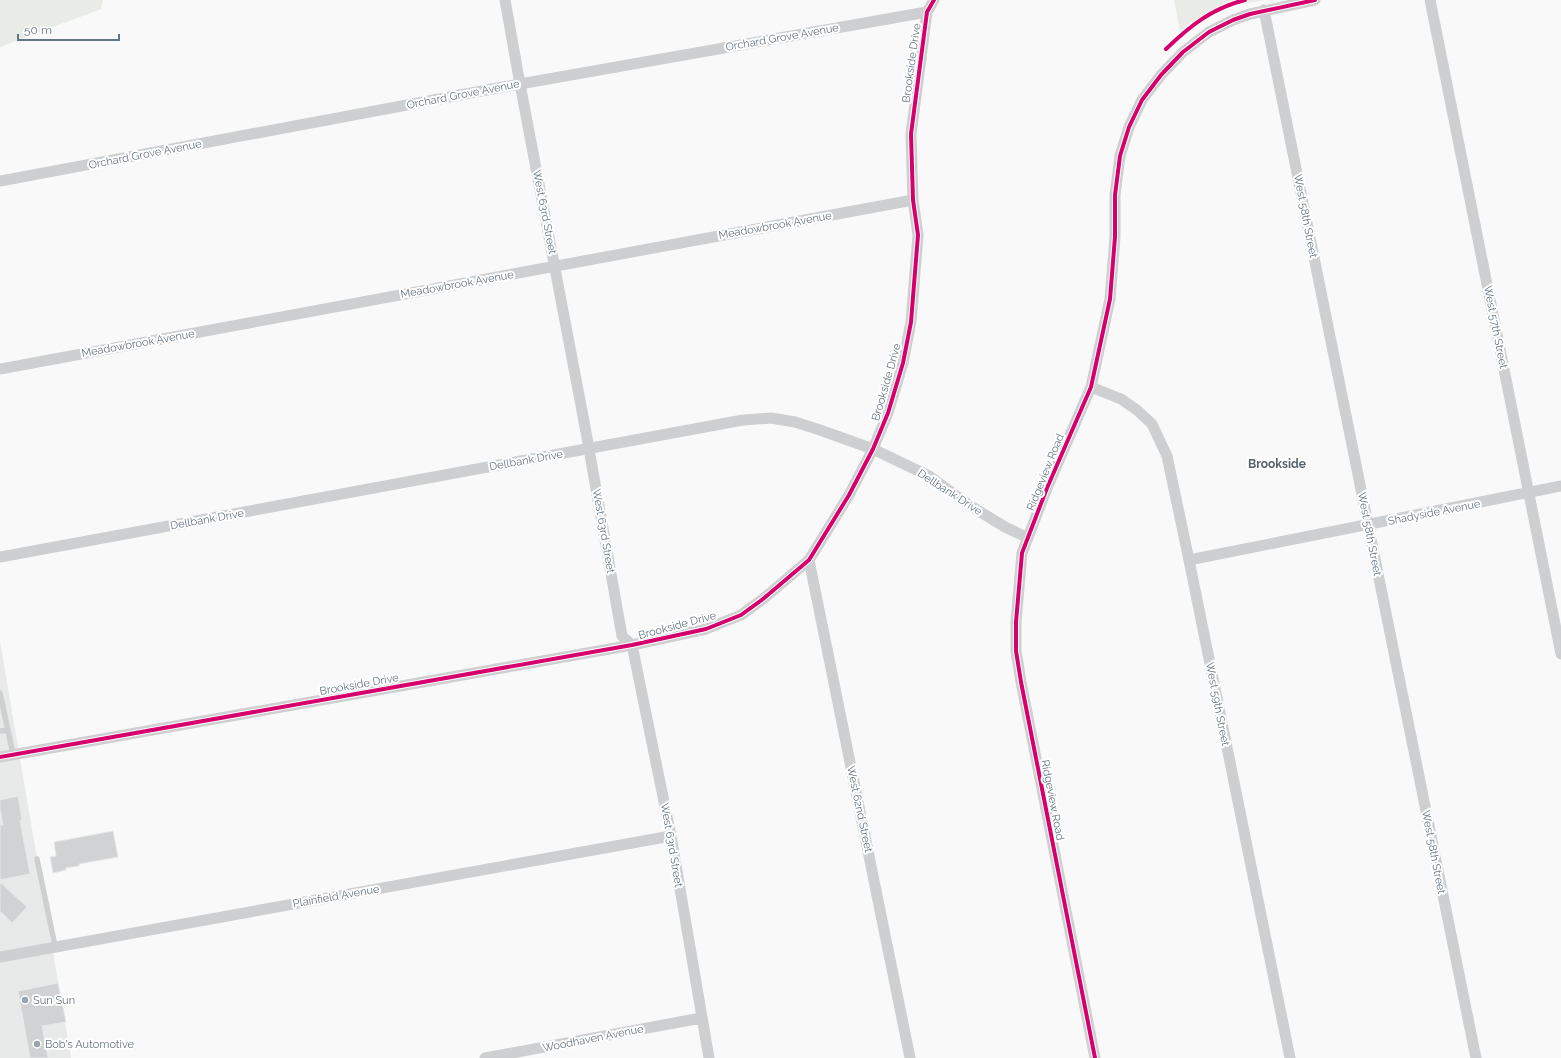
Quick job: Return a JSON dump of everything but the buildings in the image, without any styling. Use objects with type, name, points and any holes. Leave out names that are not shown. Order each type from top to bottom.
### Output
[{"type":"street","name":"West 63rd Street","points":[[505,0],[589,448],[622,636],[632,645],[671,836],[709,1058]]},
{"type":"street","name":"Brookside Drive","points":[[0,757],[632,645],[706,629],[741,615],[809,560],[849,495],[873,449],[888,413],[903,363],[911,322],[918,235],[913,200],[911,134],[927,12],[934,0]]},
{"type":"street","name":"Ridgeview Road","points":[[1095,1058],[1022,690],[1016,652],[1016,622],[1022,553],[1047,488],[1091,387],[1110,299],[1115,237],[1115,195],[1120,156],[1129,127],[1142,100],[1161,75],[1183,52],[1209,32],[1233,20],[1264,10],[1315,0]]},
{"type":"street","name":"West 57th Street","points":[[1430,0],[1561,654]]},
{"type":"street","name":"West 58th Street","points":[[1264,10],[1476,1058]]},
{"type":"street","name":"Orchard Grove Avenue","points":[[0,181],[520,84],[927,12]]},
{"type":"street","name":"Meadowbrook Avenue","points":[[0,369],[913,200]]},
{"type":"street","name":"West 59th Street","points":[[1091,387],[1121,399],[1137,410],[1152,424],[1167,456],[1290,1058]]},
{"type":"street","name":"Dellbank Drive","points":[[0,557],[743,420],[771,418],[794,422],[873,449],[928,476],[969,505],[1005,527],[1028,538]]},
{"type":"street","name":"Shadyside Avenue","points":[[1189,560],[1561,486]]},
{"type":"street","name":"West 62nd Street","points":[[809,560],[910,1058]]},
{"type":"street","name":"Plainfield Avenue","points":[[0,957],[671,836]]},
{"type":"street","name":"Woodhaven Avenue","points":[[485,1058],[701,1018]]},
{"type":"lane","points":[[0,693],[13,754]]},
{"type":"lane","points":[[0,732],[8,730]]},
{"type":"lane","points":[[37,859],[55,946]]},
{"type":"shaded area","points":[[0,0],[103,0],[101,9],[0,47]]},
{"type":"shaded area","points":[[1174,0],[1264,0],[1223,8],[1198,20],[1180,31]]},
{"type":"shaded area","points":[[0,641],[71,1058],[0,1058]]},
{"type":"cycle path","points":[[0,757],[632,645],[706,629],[741,615],[763,599],[809,560],[849,495],[873,449],[888,413],[903,363],[911,322],[918,235],[913,200],[911,134],[927,12],[934,0]]},
{"type":"cycle path","points":[[1166,49],[1202,19],[1233,3],[1245,0]]},
{"type":"cycle path","points":[[1095,1058],[1016,651],[1016,622],[1022,553],[1047,488],[1091,387],[1110,299],[1115,237],[1115,195],[1120,156],[1129,127],[1142,100],[1161,75],[1183,52],[1209,32],[1233,20],[1250,14],[1315,0]]},
{"type":"place","name":"Sun Sun","points":[[25,1000]]},
{"type":"place","name":"Bob's Automotive","points":[[37,1044]]},
{"type":"district","name":"Brookside","points":[[1277,464]]}]
